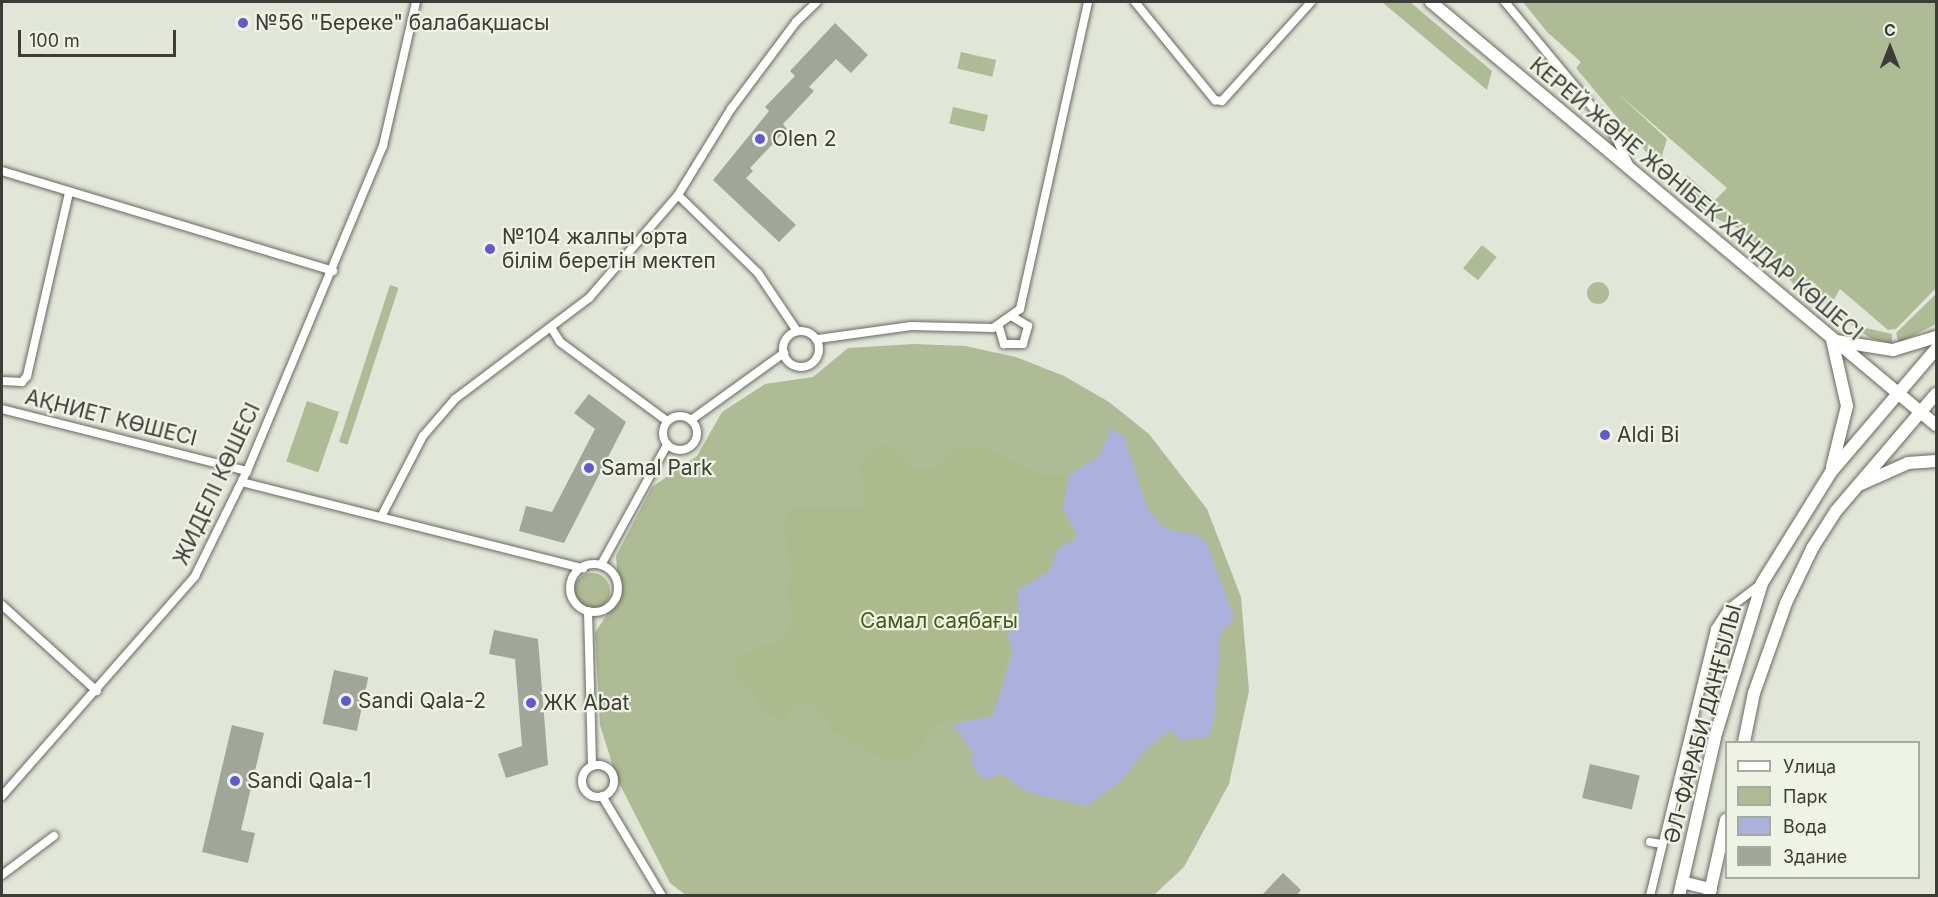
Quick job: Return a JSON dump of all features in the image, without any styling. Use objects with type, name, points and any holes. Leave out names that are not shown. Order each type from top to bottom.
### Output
[{"type":"main road","name":"КЕРЕЙ ЖӘНЕ ЖӘНІБЕК ХАНДАР КӨШЕСІ","points":[[1431,2],[1936,425]]},
{"type":"main road","points":[[1831,472],[1847,406],[1832,340],[1893,350],[1936,337]]},
{"type":"main road","name":"ӘЛ-ФАРАБИ ДАҢҒЫЛЫ","points":[[1679,896],[1730,682],[1762,584],[1831,472],[1896,390],[1936,349]]},
{"type":"main road","name":"ӘЛ-ФАРАБИ ДАҢҒЫЛЫ","points":[[1744,741],[1754,693],[1786,603],[1813,547],[1857,486],[1919,410],[1936,394]]},
{"type":"main road","points":[[1857,486],[1908,463],[1936,460]]},
{"type":"main road","points":[[1682,882],[1710,892],[1725,824]]},
{"type":"street","name":"ЖИДЕЛІ КӨШЕСІ","points":[[2,796],[97,691],[195,576],[247,471],[333,271],[383,146],[416,2]]},
{"type":"street","points":[[381,517],[423,436],[455,399],[552,329],[589,298],[678,195],[731,109],[817,2]]},
{"type":"street","points":[[691,420],[784,353],[789,336],[797,331],[808,332],[818,339],[911,326],[999,327],[1013,317],[1022,304],[1088,2]]},
{"type":"street","points":[[1135,2],[1215,100],[1222,101],[1311,2]]},
{"type":"street","points":[[1506,2],[1613,132],[1632,171]]},
{"type":"street","points":[[2,171],[333,271]]},
{"type":"street","points":[[2,381],[22,382],[27,376],[69,192]]},
{"type":"street","points":[[678,195],[758,273],[797,331]]},
{"type":"street","points":[[999,327],[1005,344],[1023,344],[1028,326],[1013,317]]},
{"type":"street","points":[[552,329],[560,342],[667,421]]},
{"type":"street","points":[[784,353],[793,365],[808,366],[819,355],[818,339]]},
{"type":"street","name":"АҚНИЕТ КӨШЕСІ","points":[[2,409],[247,471]]},
{"type":"street","points":[[681,416],[691,420],[697,435],[689,448],[673,450],[666,445],[662,430],[667,421],[681,416]]},
{"type":"street","points":[[601,565],[666,445]]},
{"type":"street","points":[[242,482],[583,568],[601,565]]},
{"type":"street","points":[[588,611],[601,611],[618,594],[618,582],[601,565]]},
{"type":"street","points":[[583,568],[571,582],[571,594],[588,611],[592,766],[582,778],[583,786],[594,796],[602,796],[614,784],[614,775],[601,765],[592,766]]},
{"type":"street","points":[[1650,896],[1715,629],[1728,609],[1762,584]]},
{"type":"street","points":[[2,605],[97,691]]},
{"type":"street","points":[[602,796],[662,896]]},
{"type":"street","points":[[2,875],[54,836]]},
{"type":"street","points":[[1650,842],[1661,844]]},
{"type":"green space","points":[[1382,2],[1410,2],[1492,71],[1487,90]]},
{"type":"green space","points":[[1523,2],[1936,2],[1936,288],[1896,329],[1888,330],[1840,289],[1832,303],[1822,305],[1802,297],[1781,266],[1737,228],[1707,214],[1678,186],[1687,175],[1715,200],[1727,188],[1616,92],[1667,139],[1662,155],[1668,162],[1662,171],[1576,68],[1581,62],[1547,32]]},
{"type":"green space","points":[[961,52],[996,60],[992,77],[957,69]]},
{"type":"green space","points":[[953,107],[988,115],[984,132],[949,124]]},
{"type":"green space","points":[[1482,245],[1497,257],[1478,280],[1463,268]]},
{"type":"green space","points":[[1598,282],[1606,285],[1609,293],[1606,301],[1598,304],[1590,301],[1587,293],[1590,285]]},
{"type":"green space","points":[[390,285],[399,288],[348,445],[339,442]]},
{"type":"green space","points":[[1936,294],[1936,324],[1899,343],[1896,333]]},
{"type":"green space","points":[[1840,309],[1866,328],[1892,334],[1892,344],[1870,338],[1838,315]]},
{"type":"green space","name":"Самал саябағы","points":[[914,344],[965,346],[1016,357],[1064,376],[1109,402],[1149,434],[1207,509],[1241,597],[1249,691],[1229,784],[1184,867],[1154,895],[686,895],[670,883],[617,779],[600,725],[595,633],[619,596],[616,556],[652,487],[697,456],[722,412],[765,384],[813,377],[848,348]]},
{"type":"green space","points":[[307,401],[339,412],[318,473],[286,462]]},
{"type":"green space","points":[[880,443],[901,455],[916,470],[934,469],[949,453],[964,447],[987,447],[1042,475],[1069,475],[1064,518],[1076,533],[1049,571],[1016,603],[1019,618],[1007,635],[1013,651],[1005,664],[1006,685],[992,716],[934,723],[920,750],[909,759],[882,758],[832,731],[822,712],[810,705],[795,704],[782,723],[766,712],[734,672],[735,661],[759,645],[776,645],[784,638],[794,614],[785,591],[791,578],[784,523],[791,507],[864,507],[865,484],[857,465]]},
{"type":"green space","points":[[592,573],[605,578],[610,591],[605,604],[592,609],[579,604],[574,591],[579,578]]},
{"type":"water","points":[[1111,429],[1124,436],[1147,508],[1159,523],[1168,530],[1197,534],[1207,544],[1234,617],[1228,627],[1221,629],[1214,721],[1208,737],[1180,740],[1171,730],[1148,747],[1121,781],[1086,806],[1027,792],[1001,774],[987,780],[976,772],[971,763],[973,753],[953,724],[993,716],[1013,651],[1007,635],[1019,618],[1017,591],[1049,571],[1058,548],[1074,540],[1076,533],[1063,508],[1069,475],[1100,455]]},
{"type":"building","name":"Olen 2","points":[[835,23],[868,55],[851,73],[836,59],[809,87],[814,91],[783,124],[787,129],[750,168],[753,171],[746,178],[796,225],[779,242],[713,180],[769,111],[765,107],[795,76],[790,71]]},
{"type":"building","name":"Samal Park","points":[[589,394],[626,422],[564,543],[519,531],[526,506],[552,512],[595,429],[574,413]]},
{"type":"building","name":"ЖК Abat","points":[[494,630],[538,639],[548,765],[506,778],[498,754],[522,746],[515,659],[489,654]]},
{"type":"building","name":"Sandi Qala-2","points":[[334,670],[368,677],[357,731],[323,724]]},
{"type":"building","name":"Sandi Qala-1","points":[[232,725],[264,733],[241,830],[255,833],[248,863],[202,852]]},
{"type":"building","points":[[1590,764],[1640,775],[1632,810],[1582,798]]},
{"type":"building","points":[[1283,873],[1301,890],[1296,896],[1261,896]]},
{"type":"place","name":"№56 \"Береке\" балабақшасы","points":[[243,23]]},
{"type":"place","name":"Olen 2","points":[[760,139]]},
{"type":"place","name":"№104 жалпы орта білім беретін мектеп","points":[[490,249]]},
{"type":"place","name":"Aldi Bi","points":[[1605,435]]},
{"type":"place","name":"Samal Park","points":[[589,468]]},
{"type":"place","name":"Sandi Qala-2","points":[[346,701]]},
{"type":"place","name":"ЖК Abat","points":[[531,703]]},
{"type":"place","name":"Sandi Qala-1","points":[[235,781]]}]
